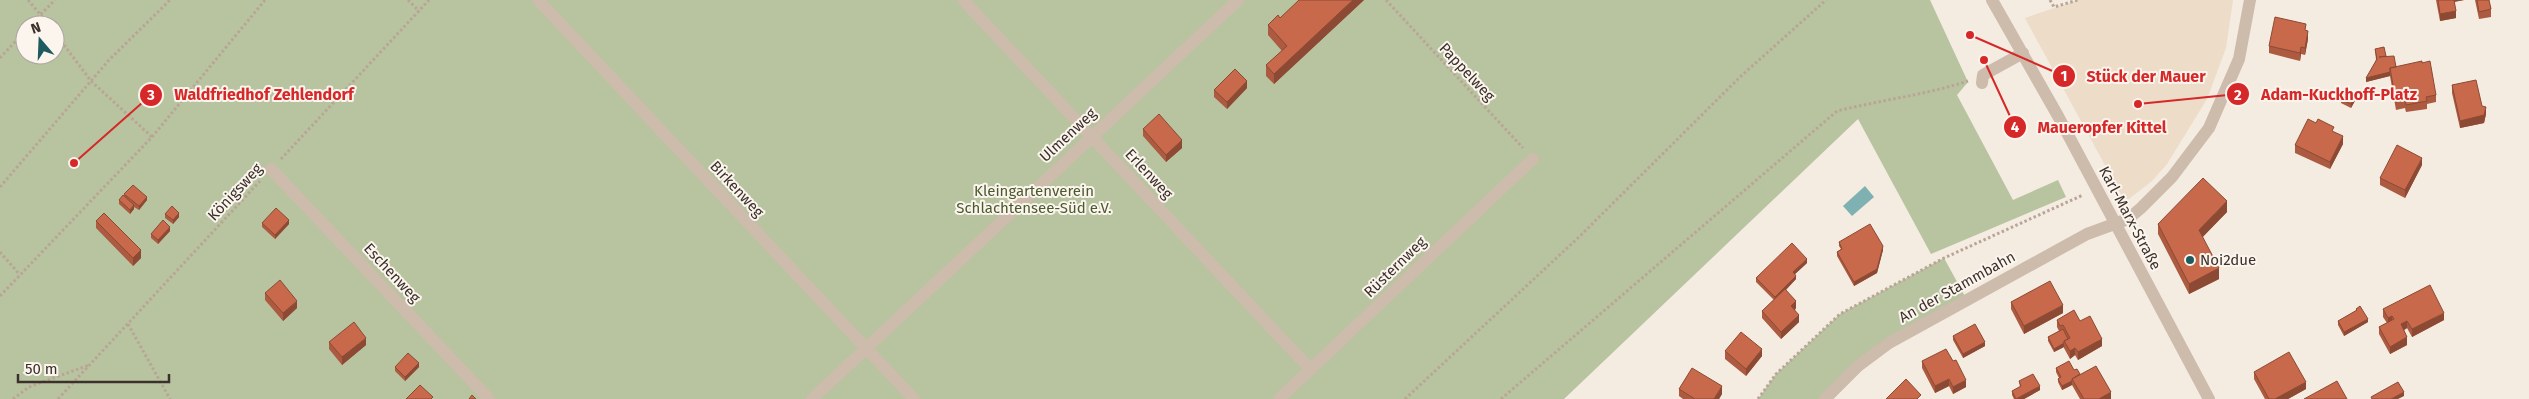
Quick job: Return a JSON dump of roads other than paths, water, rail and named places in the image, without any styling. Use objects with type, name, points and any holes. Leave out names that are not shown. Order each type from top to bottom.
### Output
[{"type":"street","name":"Birkenweg","points":[[538,0],[914,399]]},
{"type":"street","name":"Erlenweg","points":[[963,0],[1311,370]]},
{"type":"street","name":"Ulmenweg","points":[[812,399],[1091,135],[1238,0]]},
{"type":"street","name":"Karl-Marx-Straße","points":[[1992,0],[2117,224],[2209,399]]},
{"type":"street","name":"An der Stammbahn","points":[[1826,399],[1858,366],[1889,343],[2087,234],[2117,224],[2141,208],[2172,177],[2209,128],[2238,59],[2250,0]]},
{"type":"street","points":[[1983,79],[2023,53]]},
{"type":"street","name":"Rüsternweg","points":[[1279,399],[1533,159]]},
{"type":"street","name":"Eschenweg","points":[[271,169],[489,399]]},
{"type":"water","points":[[1865,186],[1874,197],[1852,216],[1843,206]]},
{"type":"place","name":"Stück der Mauer","points":[[1970,35]]},
{"type":"place","name":"Maueropfer Kittel","points":[[1984,60]]},
{"type":"place","name":"Adam-Kuckhoff-Platz","points":[[2138,104]]},
{"type":"place","name":"Waldfriedhof Zehlendorf","points":[[74,163]]},
{"type":"place","name":"Noi2due","points":[[2190,260]]},
{"type":"park label","name":"Kleingartenverein Schlachtensee-Süd e.V.","points":[[1034,200]]}]
